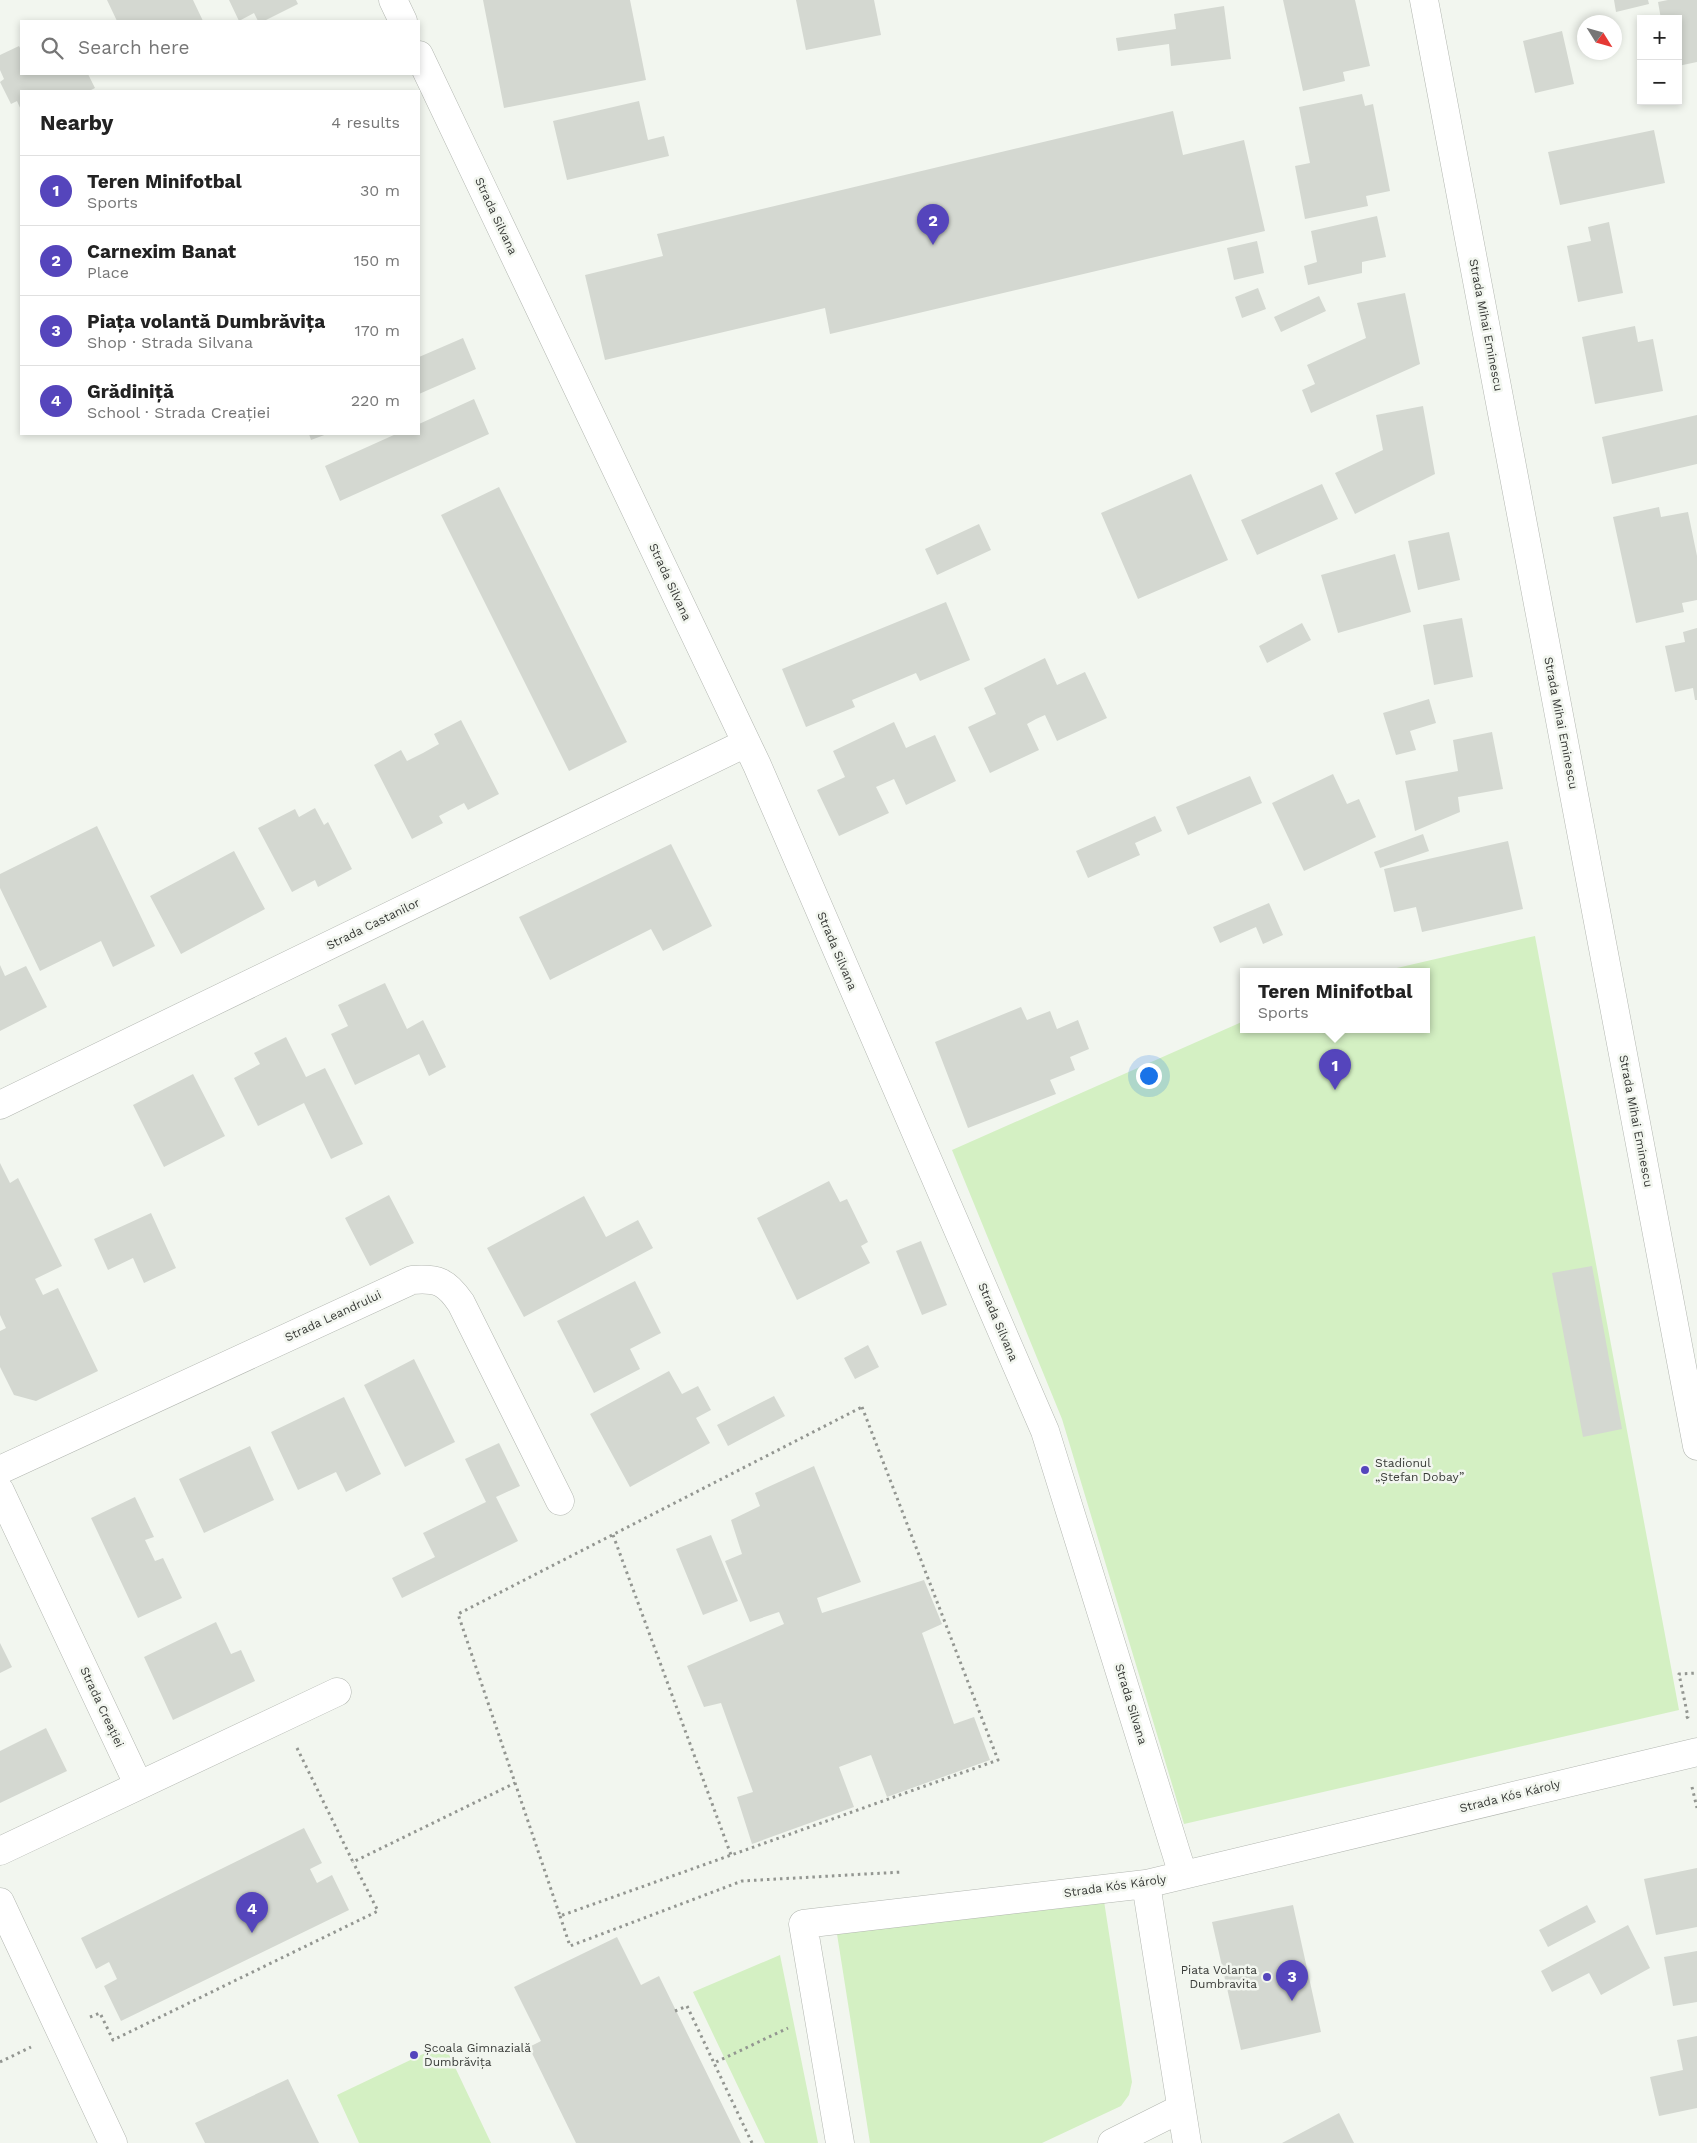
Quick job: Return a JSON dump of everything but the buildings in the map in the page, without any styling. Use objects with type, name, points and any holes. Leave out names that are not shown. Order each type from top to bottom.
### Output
[{"type":"street","points":[[393,0],[403,20]]},
{"type":"street","name":"Strada Mihai Eminescu","points":[[1424,0],[1697,1446]]},
{"type":"street","name":"Strada Silvana","points":[[420,57],[746,743],[1045,1431],[1184,1875]]},
{"type":"street","name":"Strada Castanilor","points":[[0,1105],[746,743]]},
{"type":"street","name":"Strada Leandrului","points":[[0,1470],[412,1280],[433,1279],[451,1288],[461,1303],[560,1501]]},
{"type":"street","name":"Strada Creației","points":[[0,1491],[138,1784]]},
{"type":"street","points":[[0,1851],[138,1784],[337,1692]]},
{"type":"street","name":"Strada Kós Károly","points":[[840,2143],[802,1924],[1146,1884],[1697,1752]]},
{"type":"street","points":[[1146,1884],[1180,2109],[1187,2143]]},
{"type":"street","points":[[0,1902],[113,2143]]},
{"type":"street","points":[[1112,2143],[1180,2109]]},
{"type":"path","points":[[560,1916],[998,1760],[862,1407],[458,1614],[570,1946],[742,1881],[902,1872]]},
{"type":"path","points":[[613,1535],[731,1855]]},
{"type":"path","points":[[1683,1719],[1688,1717],[1679,1674],[1697,1674]]},
{"type":"path","points":[[61,2032],[100,2013],[113,2040],[378,1911],[282,1717]]},
{"type":"path","points":[[354,1862],[515,1783]]},
{"type":"path","points":[[676,2010],[687,2006],[752,2143]]},
{"type":"path","points":[[714,2063],[818,2013]]},
{"type":"green space","name":"Stadionul „Ștefan Dobay”","points":[[1535,936],[1679,1710],[1184,1824],[1062,1419],[952,1150],[1240,1023],[1240,1033],[1430,1033],[1430,968],[1397,968]]},
{"type":"green space","points":[[1104,1901],[1132,2082],[1129,2095],[1121,2106],[1042,2143],[870,2143],[837,1934]]},
{"type":"green space","points":[[780,1955],[818,2143],[765,2143],[693,1992]]},
{"type":"green space","points":[[444,2044],[491,2143],[359,2143],[337,2095]]},
{"type":"place","name":"Carnexim Banat","points":[[933,245]]},
{"type":"place","name":"Teren Minifotbal","points":[[1335,1090]]},
{"type":"place","name":"Stadionul „Ștefan Dobay”","points":[[1365,1470]]},
{"type":"place","name":"Grădiniță","points":[[252,1933]]},
{"type":"place","name":"Piata Volanta Dumbravita","points":[[1267,1977]]},
{"type":"place","name":"Piața volantă Dumbrăvița","points":[[1292,2001]]},
{"type":"place","name":"Școala Gimnazială Dumbrăvița","points":[[414,2055]]}]
